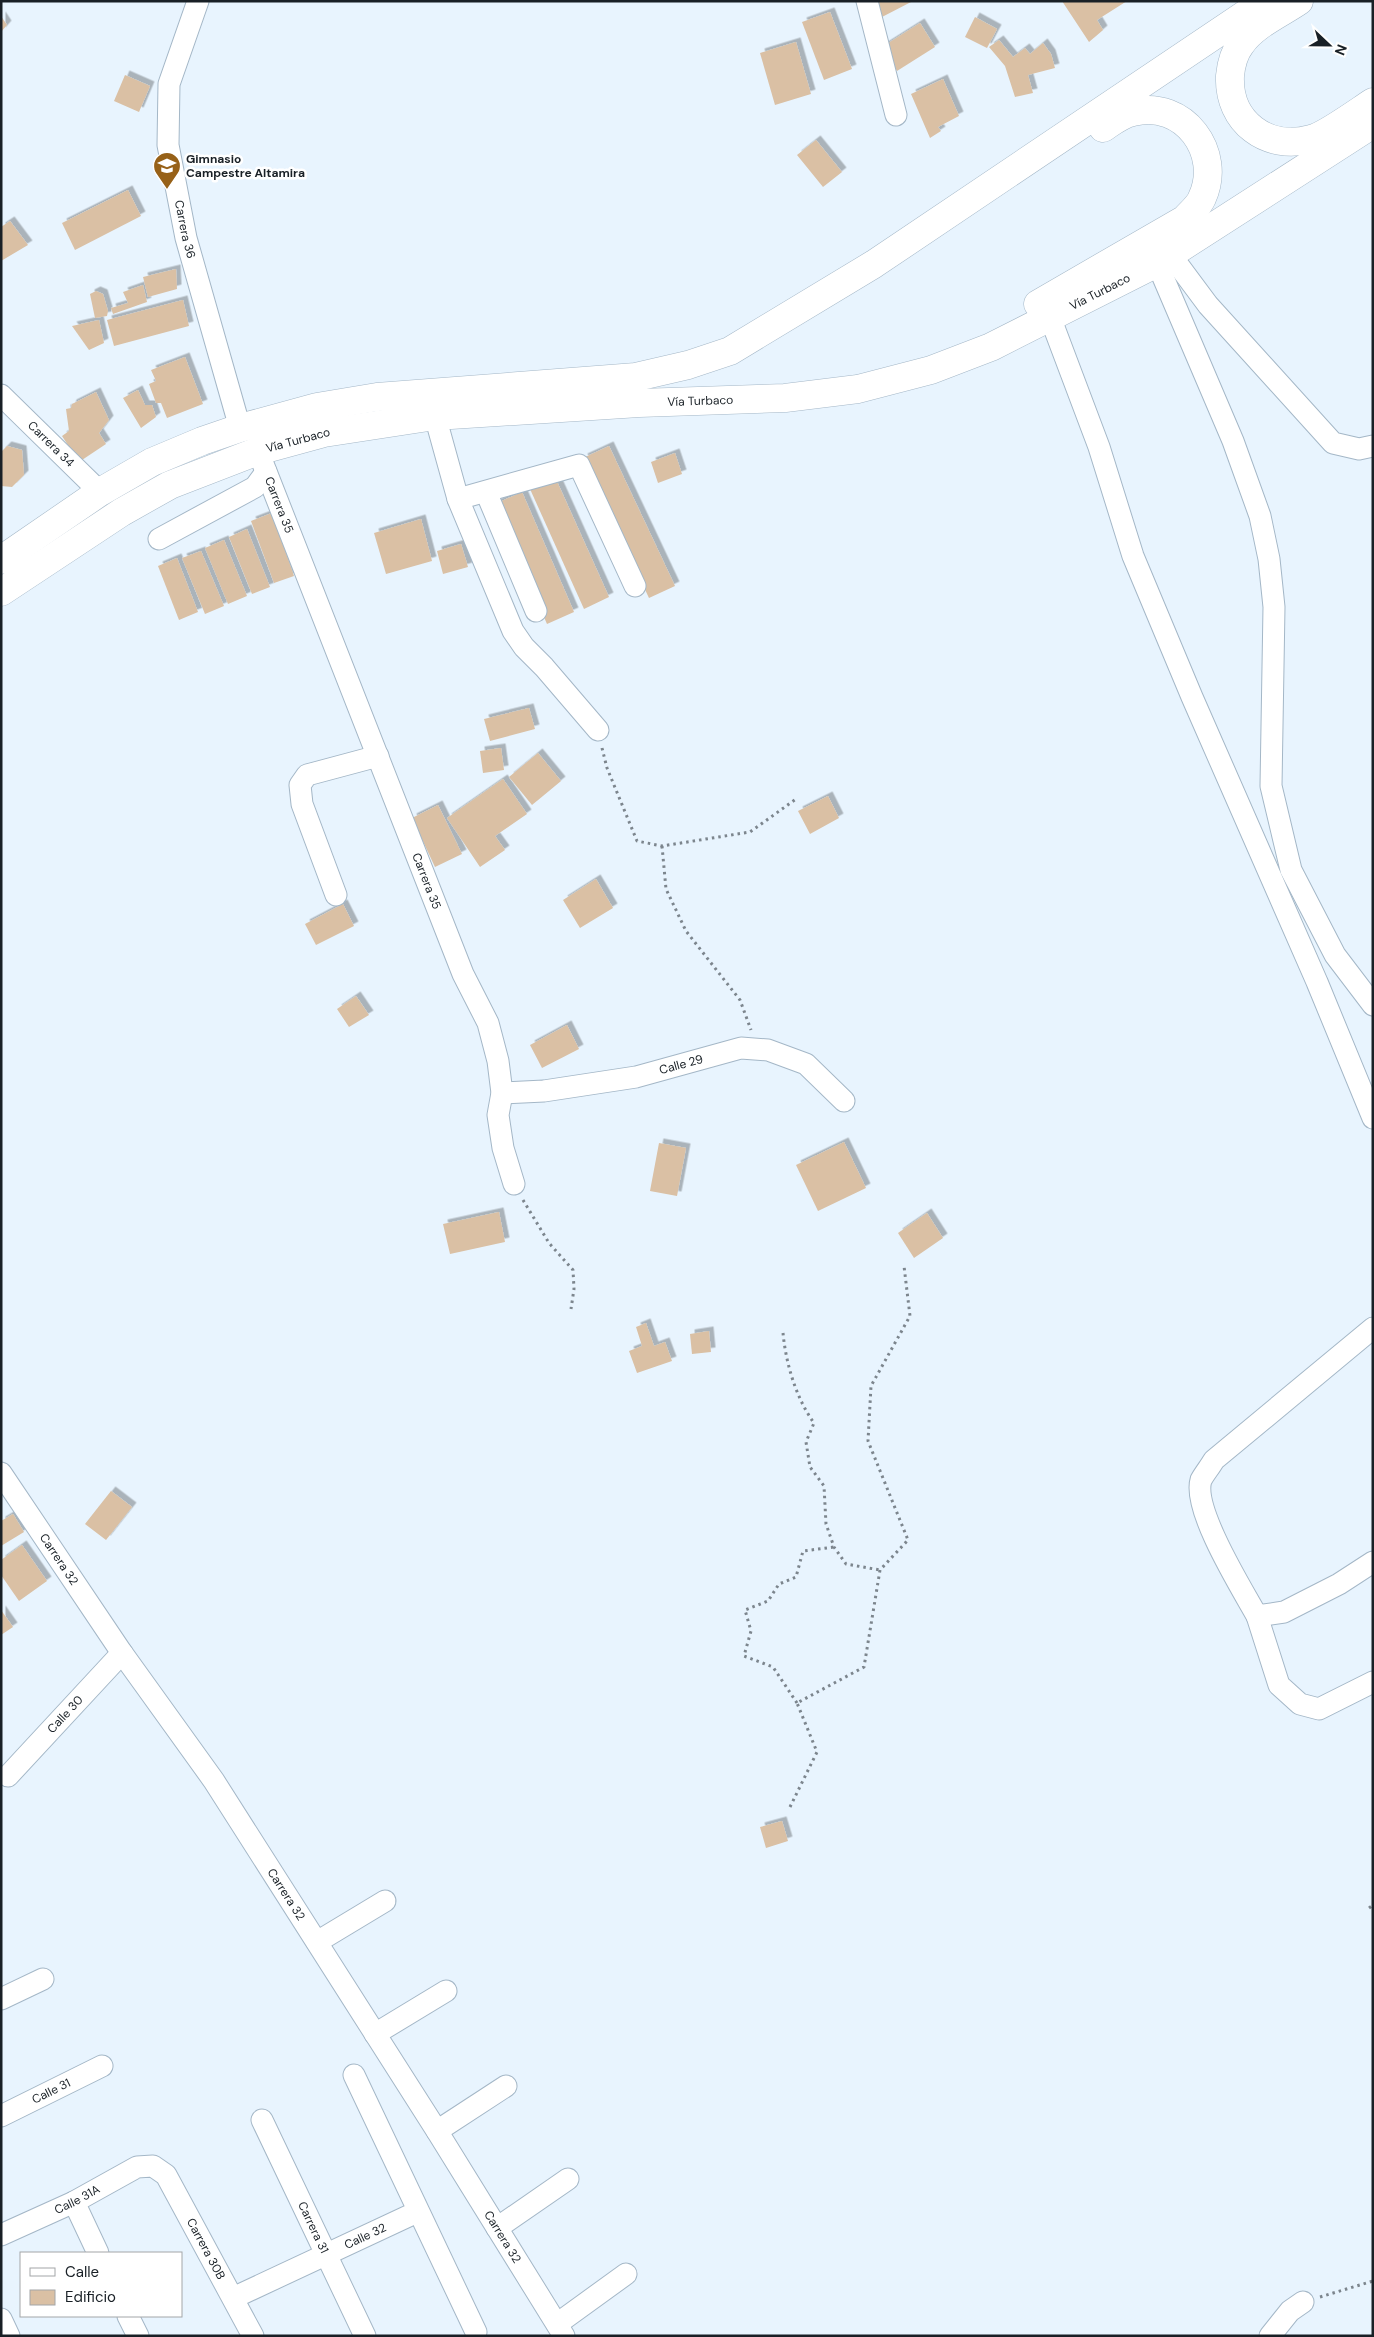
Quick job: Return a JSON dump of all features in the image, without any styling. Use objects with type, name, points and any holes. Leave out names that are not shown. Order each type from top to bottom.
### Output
[{"type":"highway","points":[[1,560],[100,492],[152,462],[202,441],[240,428],[317,407],[377,397],[636,377],[730,351],[874,264],[1265,1]]},
{"type":"highway","points":[[1299,1],[1255,29],[1240,44],[1231,65],[1230,73],[1230,90],[1236,110],[1249,126],[1266,138],[1291,143],[1313,139],[1373,102]]},
{"type":"highway","points":[[874,264],[907,264],[1118,118],[1133,112],[1151,110],[1176,117],[1197,134],[1207,156],[1207,184],[1201,200],[1185,219],[1023,313],[991,347]]},
{"type":"highway","name":"Vía Turbaco","points":[[1,592],[122,512],[170,485],[262,462],[324,433],[435,416],[639,403],[794,397],[867,386],[931,370],[991,347],[1164,258],[1373,124]]},
{"type":"street","name":"Carrera 36","points":[[198,1],[169,84],[168,145],[186,238],[240,428]]},
{"type":"street","points":[[867,1],[896,115]]},
{"type":"street","points":[[1164,258],[1333,443],[1359,449],[1373,446]]},
{"type":"street","points":[[1164,258],[1260,516],[1269,559],[1274,607],[1271,786],[1291,870],[1335,956],[1373,1005]]},
{"type":"street","points":[[1050,317],[1099,448],[1133,556],[1196,706],[1317,982],[1373,1118]]},
{"type":"street","name":"Carrera 34","points":[[1,395],[100,492]]},
{"type":"street","points":[[435,416],[458,499],[512,630],[524,647],[544,666],[598,730]]},
{"type":"street","points":[[159,539],[254,487],[262,462]]},
{"type":"street","name":"Carrera 35","points":[[262,462],[463,974],[488,1023],[498,1062],[502,1093],[498,1115],[503,1148],[514,1184]]},
{"type":"street","points":[[458,499],[579,465],[635,586]]},
{"type":"street","points":[[486,492],[536,610]]},
{"type":"street","points":[[336,895],[302,804],[300,785],[307,775],[378,756]]},
{"type":"street","name":"Calle 29","points":[[502,1093],[544,1091],[636,1077],[741,1048],[768,1050],[806,1064],[844,1101]]},
{"type":"street","points":[[1373,1328],[1214,1460],[1201,1481],[1200,1500],[1215,1538],[1257,1616],[1279,1685],[1300,1704],[1319,1709],[1373,1682]]},
{"type":"street","name":"Carrera 32","points":[[1,1473],[122,1653],[214,1781],[437,2131],[560,2330]]},
{"type":"street","points":[[1257,1616],[1284,1612],[1338,1584],[1373,1562]]},
{"type":"street","name":"Calle 30","points":[[8,1776],[122,1653]]},
{"type":"street","points":[[317,1942],[385,1901]]},
{"type":"street","points":[[1,1999],[43,1980]]},
{"type":"street","points":[[375,2034],[446,1991]]},
{"type":"street","name":"Calle 31","points":[[1,2116],[102,2066]]},
{"type":"street","points":[[354,2075],[417,2212],[476,2332]]},
{"type":"street","points":[[437,2131],[506,2086]]},
{"type":"street","name":"Carrera 31","points":[[262,2120],[365,2336]]},
{"type":"street","name":"Calle 31A","points":[[1,2235],[74,2202],[137,2167],[153,2166]]},
{"type":"street","name":"Carrera 30B","points":[[153,2166],[166,2176],[253,2336]]},
{"type":"street","points":[[497,2228],[568,2179]]},
{"type":"street","points":[[74,2202],[98,2252]]},
{"type":"street","name":"Calle 32","points":[[233,2298],[417,2212]]},
{"type":"street","points":[[560,2330],[626,2274]]},
{"type":"street","points":[[1270,2336],[1290,2311],[1303,2302]]},
{"type":"street","points":[[128,2317],[138,2336]]},
{"type":"street","points":[[1,2319],[9,2336]]},
{"type":"path","points":[[598,730],[607,768],[637,841],[662,846],[750,832],[796,798]]},
{"type":"path","points":[[662,846],[666,890],[686,931],[740,1000],[751,1028],[753,1049]]},
{"type":"path","points":[[514,1184],[549,1243],[573,1270],[574,1289],[571,1309]]},
{"type":"path","points":[[797,1703],[864,1667],[880,1570],[908,1540],[868,1441],[871,1386],[910,1316],[904,1266]]},
{"type":"path","points":[[783,1333],[785,1353],[803,1408],[814,1423],[806,1442],[810,1467],[824,1486],[826,1524],[834,1546],[846,1564],[880,1570]]},
{"type":"path","points":[[790,1807],[817,1752],[797,1703],[773,1667],[744,1656],[751,1630],[745,1610],[768,1600],[779,1584],[796,1576],[803,1551],[834,1546]]},
{"type":"path","points":[[1369,1908],[1373,1904]]},
{"type":"path","points":[[1303,2302],[1373,2281]]},
{"type":"building","points":[[877,1],[913,1],[882,17]]},
{"type":"building","points":[[1062,1],[1127,1],[1097,20],[1103,30],[1089,42]]},
{"type":"building","points":[[830,12],[852,69],[824,80],[802,22]]},
{"type":"building","points":[[1,16],[7,25],[1,32]]},
{"type":"building","points":[[975,17],[997,29],[987,48],[965,37]]},
{"type":"building","points":[[920,23],[935,47],[897,71],[882,47]]},
{"type":"building","points":[[999,40],[1013,57],[1025,48],[1030,54],[1043,43],[1051,54],[1055,68],[1028,75],[1033,93],[1015,97],[1005,66],[989,47]]},
{"type":"building","points":[[796,42],[811,94],[775,105],[760,53]]},
{"type":"building","points":[[125,75],[150,86],[139,112],[114,101]]},
{"type":"building","points":[[943,79],[959,116],[938,127],[941,131],[930,138],[911,94]]},
{"type":"building","points":[[816,140],[842,172],[823,187],[797,155]]},
{"type":"building","points":[[128,190],[141,216],[75,250],[62,223]]},
{"type":"building","points":[[10,221],[28,245],[1,261],[1,227]]},
{"type":"building","points":[[176,269],[177,289],[148,297],[143,277]]},
{"type":"building","points":[[143,285],[147,302],[113,314],[111,308],[128,303],[123,292]]},
{"type":"building","points":[[96,291],[103,294],[108,311],[107,316],[95,318],[90,294]]},
{"type":"building","points":[[183,300],[189,326],[114,346],[107,320]]},
{"type":"building","points":[[99,320],[104,343],[89,350],[72,326]]},
{"type":"building","points":[[185,357],[203,404],[167,418],[161,403],[156,403],[149,384],[156,381],[151,370]]},
{"type":"building","points":[[138,390],[145,405],[152,405],[156,417],[141,428],[123,398]]},
{"type":"building","points":[[96,392],[109,420],[99,433],[106,444],[79,462],[62,436],[69,431],[66,409],[71,408],[72,404]]},
{"type":"building","points":[[7,446],[22,450],[24,475],[12,487],[1,486],[1,452]]},
{"type":"building","points":[[609,446],[675,586],[649,598],[583,458]]},
{"type":"building","points":[[675,453],[682,474],[658,483],[651,462]]},
{"type":"building","points":[[555,477],[609,597],[584,609],[530,489]]},
{"type":"building","points":[[522,492],[574,612],[547,624],[495,504]]},
{"type":"building","points":[[272,513],[294,576],[274,583],[251,521]]},
{"type":"building","points":[[421,519],[432,561],[386,574],[374,533]]},
{"type":"building","points":[[247,529],[270,587],[252,594],[229,537]]},
{"type":"building","points":[[224,540],[247,596],[228,604],[205,548]]},
{"type":"building","points":[[461,544],[468,567],[443,574],[437,551]]},
{"type":"building","points":[[201,551],[224,606],[205,614],[182,558]]},
{"type":"building","points":[[177,558],[198,612],[179,620],[158,566]]},
{"type":"building","points":[[529,708],[535,729],[490,741],[484,719]]},
{"type":"building","points":[[501,748],[504,770],[483,773],[480,751]]},
{"type":"building","points":[[538,753],[561,781],[532,805],[509,777]]},
{"type":"building","points":[[503,779],[527,814],[495,836],[505,850],[480,867],[447,818]]},
{"type":"building","points":[[828,796],[839,818],[810,834],[798,811]]},
{"type":"building","points":[[438,805],[462,854],[435,867],[412,818]]},
{"type":"building","points":[[596,879],[613,908],[580,928],[563,900]]},
{"type":"building","points":[[343,904],[354,926],[316,945],[305,924]]},
{"type":"building","points":[[356,996],[369,1015],[349,1027],[337,1009]]},
{"type":"building","points":[[567,1025],[579,1049],[542,1068],[530,1045]]},
{"type":"building","points":[[844,1142],[866,1188],[818,1211],[796,1165]]},
{"type":"building","points":[[659,1143],[686,1148],[677,1196],[650,1191]]},
{"type":"building","points":[[499,1212],[505,1242],[450,1254],[443,1224]]},
{"type":"building","points":[[927,1213],[943,1238],[914,1258],[898,1233]]},
{"type":"building","points":[[646,1323],[654,1346],[665,1342],[672,1361],[637,1373],[629,1351],[642,1346],[636,1327]]},
{"type":"building","points":[[709,1331],[711,1352],[692,1354],[690,1334]]},
{"type":"building","points":[[111,1491],[132,1507],[106,1540],[85,1524]]},
{"type":"building","points":[[13,1514],[24,1532],[1,1546],[1,1521]]},
{"type":"building","points":[[22,1545],[47,1581],[19,1601],[1,1575],[1,1560]]},
{"type":"building","points":[[1,1610],[13,1627],[1,1635]]},
{"type":"building","points":[[782,1821],[788,1841],[766,1848],[760,1827]]},
{"type":"place","name":"Gimnasio Campestre Altamira","points":[[167,190]]}]
